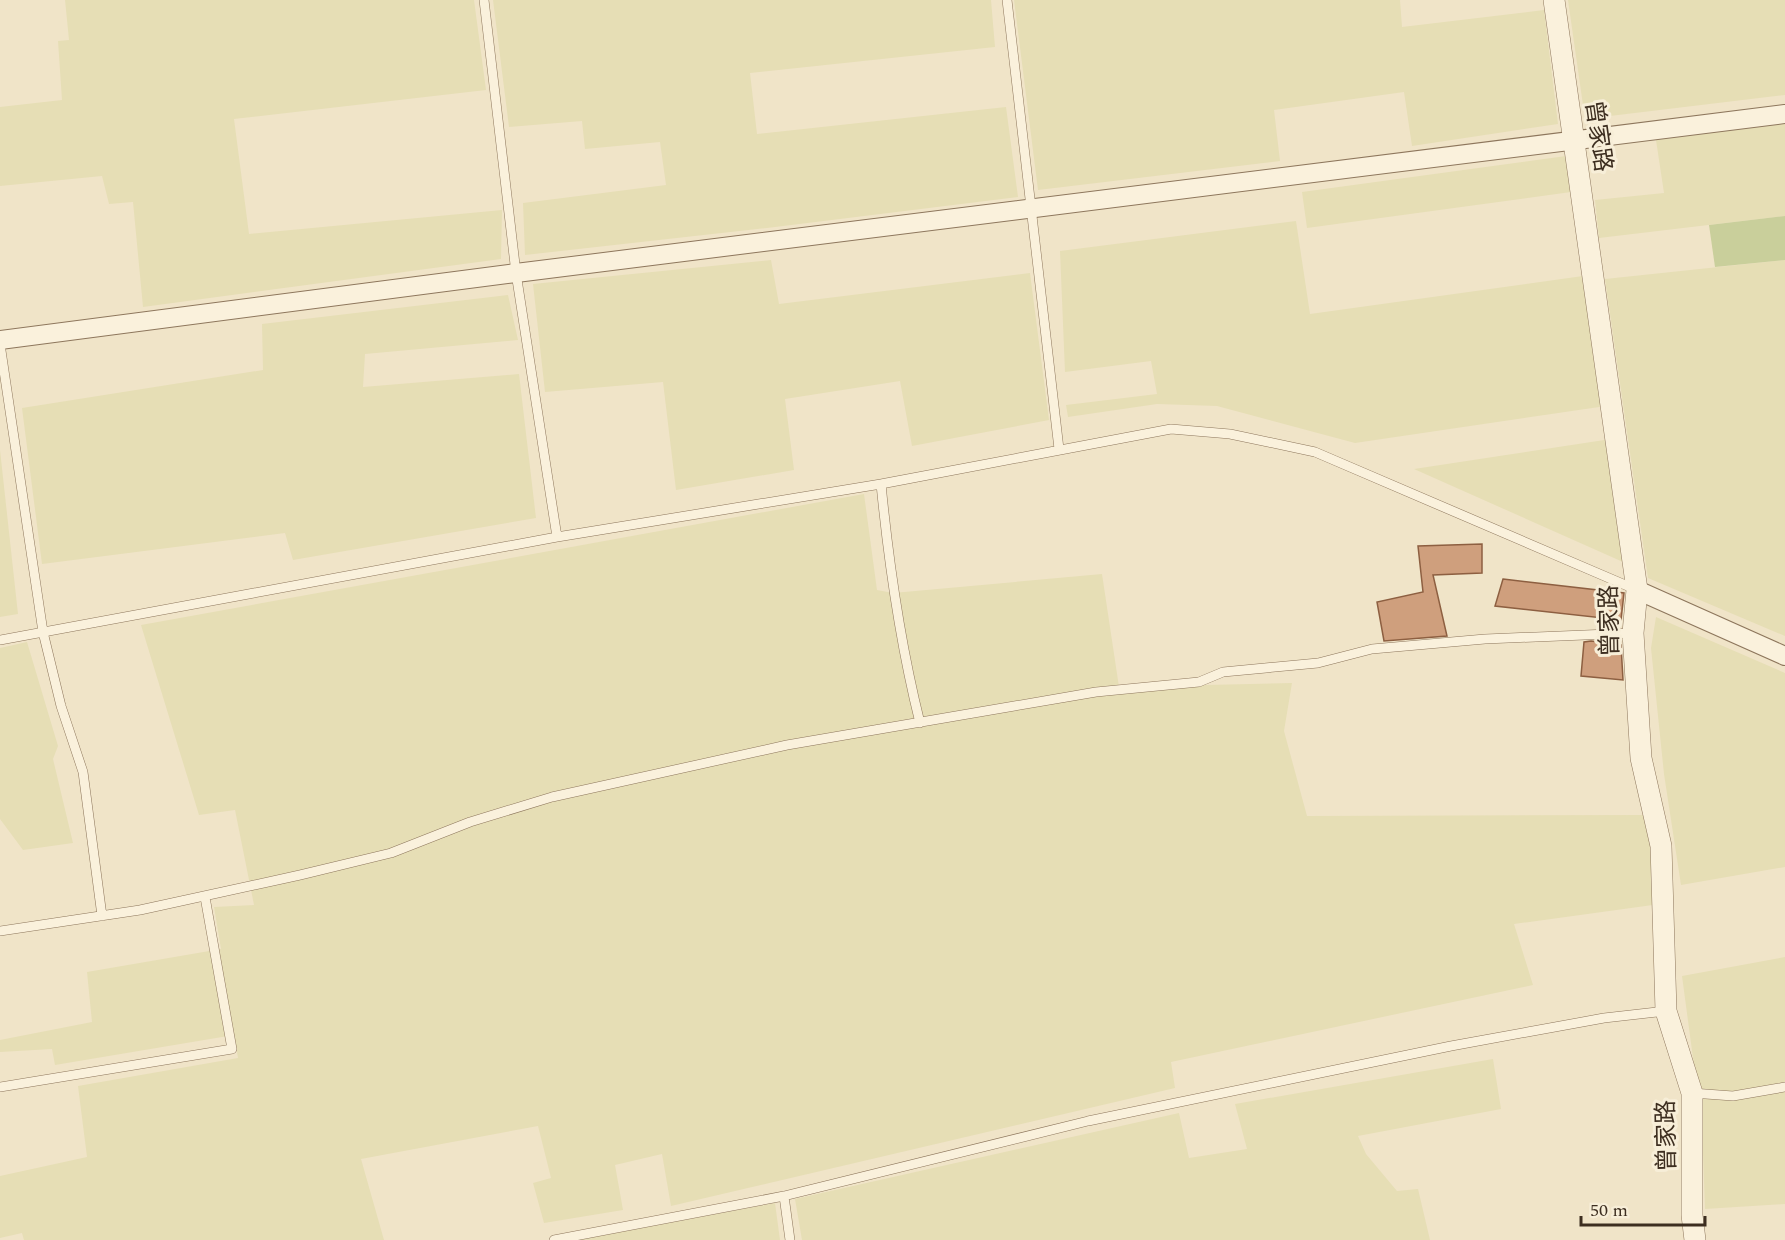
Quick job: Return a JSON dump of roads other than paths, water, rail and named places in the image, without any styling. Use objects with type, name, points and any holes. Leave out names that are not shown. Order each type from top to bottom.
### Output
[{"type":"street","name":"曾家路","points":[[1554,0],[1636,583],[1633,633],[1641,759],[1661,846],[1666,1011],[1692,1093],[1692,1215],[1695,1240]]},
{"type":"street","points":[[0,342],[516,273],[1785,114]]},
{"type":"street","points":[[1636,583],[1785,656]]},
{"type":"lane","points":[[484,0],[516,273],[556,537]]},
{"type":"lane","points":[[1006,0],[1059,449]]},
{"type":"lane","points":[[0,342],[43,632],[61,705],[83,772],[102,916]]},
{"type":"lane","points":[[0,640],[556,537],[881,484],[1171,429],[1230,435],[1315,452],[1636,583]]},
{"type":"lane","points":[[881,484],[890,582],[904,662],[920,723]]},
{"type":"lane","points":[[0,931],[102,916],[205,897],[391,853],[470,822],[552,797],[787,745],[1096,692],[1199,682],[1223,672],[1318,663],[1372,649],[1485,639],[1633,633]]},
{"type":"lane","points":[[0,1087],[232,1049],[205,897]]},
{"type":"lane","points":[[554,1240],[784,1196],[1088,1121],[1451,1046],[1604,1018],[1666,1011]]},
{"type":"lane","points":[[1692,1093],[1733,1096],[1785,1087]]},
{"type":"lane","points":[[784,1196],[790,1240]]}]
